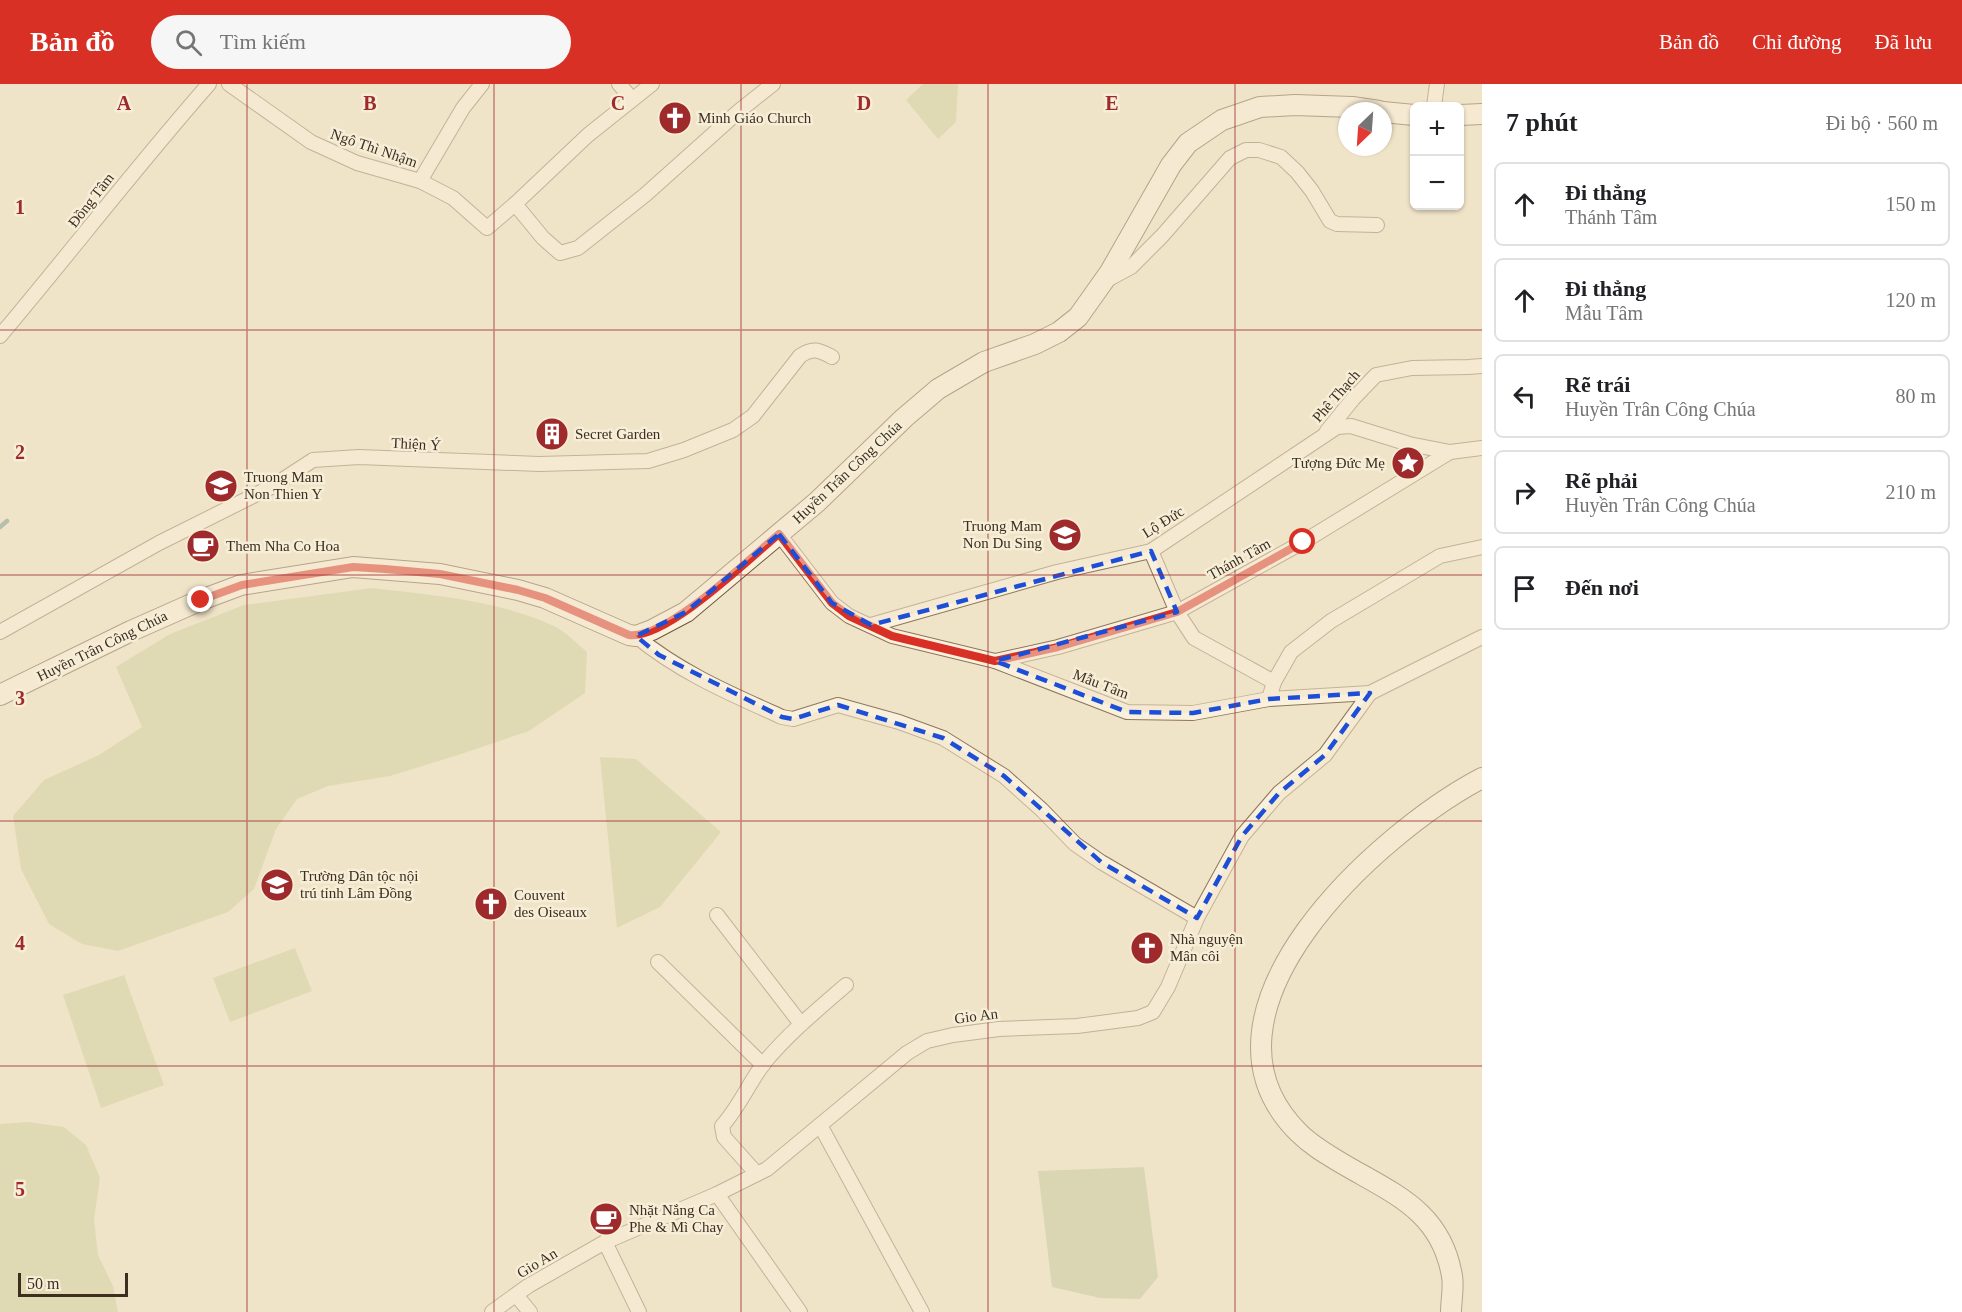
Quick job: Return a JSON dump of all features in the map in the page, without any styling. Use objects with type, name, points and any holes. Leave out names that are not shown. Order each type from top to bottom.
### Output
[{"type":"street","name":"Đồng Tâm","points":[[0,336],[84,236],[159,141],[209,84]]},
{"type":"street","name":"Ngô Thì Nhậm","points":[[229,84],[311,142],[357,163],[420,181],[453,198],[487,228],[515,204]]},
{"type":"street","points":[[420,181],[463,108],[482,84]]},
{"type":"street","points":[[619,84],[632,99]]},
{"type":"street","points":[[652,84],[588,135],[515,204],[543,238],[560,253],[578,248],[645,195],[739,111],[773,84]]},
{"type":"street","points":[[1435,102],[1437,84]]},
{"type":"street","name":"Huyền Trân Công Chúa","points":[[0,695],[131,631],[211,596],[242,585],[353,567],[440,574],[518,590],[545,598],[629,635],[636,636],[652,630],[686,612],[779,534],[938,389],[984,362],[1035,344],[1059,332],[1078,317],[1103,282],[1171,165],[1188,143],[1222,120],[1260,107],[1338,107]]},
{"type":"street","name":"Huyền Trân Công Chúa","points":[[1392,112],[1410,115]]},
{"type":"street","points":[[1464,115],[1482,114]]},
{"type":"street","points":[[1103,282],[1131,267],[1162,236],[1214,173],[1230,158],[1246,150],[1259,150],[1281,157],[1302,178],[1330,221],[1337,224],[1377,225]]},
{"type":"street","name":"Thiện Ý","points":[[0,632],[159,543],[273,486],[313,460],[359,457],[539,464],[648,461],[684,450],[733,430],[753,416],[800,356],[809,350],[820,350],[832,357]]},
{"type":"street","name":"Phê Thạch","points":[[1322,437],[1376,375],[1412,368],[1482,366]]},
{"type":"street","name":"Lộ Đức","points":[[871,625],[1057,572],[1151,551],[1337,427],[1351,426],[1409,444],[1450,453]]},
{"type":"street","name":"Thánh Tâm","points":[[995,661],[1058,647],[1177,612],[1303,542],[1450,453],[1482,448]]},
{"type":"street","name":"Mẫu Tâm","points":[[779,534],[832,603],[849,616],[892,636],[995,661],[1127,712],[1193,713],[1269,699],[1370,693],[1482,637]]},
{"type":"street","points":[[1269,699],[1274,682],[1291,652],[1330,621],[1440,556],[1482,547]]},
{"type":"street","points":[[1151,551],[1177,612],[1194,638],[1274,682]]},
{"type":"street","points":[[636,636],[659,655],[719,688],[782,717],[793,719],[838,705],[899,722],[944,738],[1005,776],[1075,844],[1101,862],[1197,918]]},
{"type":"street","name":"Gio An","points":[[492,1312],[516,1295],[605,1242],[717,1194],[767,1169],[907,1053],[927,1041],[999,1029],[1077,1026],[1138,1018],[1153,1012],[1168,987],[1197,918],[1242,836],[1279,793],[1325,755],[1370,693]]},
{"type":"street","points":[[1451,1312],[1452,1277],[1443,1245],[1425,1216],[1392,1190],[1318,1149],[1298,1133],[1279,1106],[1267,1082],[1261,1059],[1261,1033],[1263,1015],[1275,981],[1300,941],[1337,894],[1402,831],[1482,778]]},
{"type":"street","points":[[717,915],[801,1024]]},
{"type":"street","points":[[658,962],[763,1065]]},
{"type":"street","points":[[757,1174],[724,1137],[722,1126],[763,1065],[789,1035],[846,985]]},
{"type":"street","points":[[820,1125],[922,1312]]},
{"type":"street","points":[[717,1194],[800,1312]]},
{"type":"street","points":[[605,1242],[639,1312]]},
{"type":"street","points":[[516,1295],[530,1312]]},
{"type":"highlighted area","points":[[779,534],[832,603],[871,625],[1151,551],[1177,612],[995,661],[1127,712],[1193,713],[1269,699],[1370,693],[1325,755],[1279,793],[1242,836],[1197,918],[1101,862],[1004,776],[943,738],[838,705],[793,719],[782,717],[659,655],[636,636],[686,612]]},
{"type":"green space","points":[[923,84],[958,84],[956,122],[938,139],[906,100]]},
{"type":"green space","points":[[372,588],[488,604],[533,617],[554,626],[587,652],[585,693],[529,731],[390,776],[328,786],[297,799],[276,829],[254,889],[228,912],[118,951],[82,944],[49,924],[21,869],[13,816],[44,780],[99,755],[142,727],[116,667],[170,634],[244,605]]},
{"type":"green space","points":[[600,757],[636,759],[721,832],[660,907],[617,928]]},
{"type":"green space","points":[[295,948],[312,991],[230,1022],[213,978]]},
{"type":"green space","points":[[124,975],[164,1085],[101,1108],[63,995]]},
{"type":"green space","points":[[28,1122],[64,1127],[86,1145],[100,1178],[94,1219],[98,1255],[113,1286],[118,1312],[0,1312],[0,1124]]},
{"type":"green space","points":[[1144,1167],[1158,1277],[1140,1299],[1100,1298],[1052,1287],[1038,1171]]},
{"type":"waterway","points":[[0,527],[7,521]]},
{"type":"place","name":"Minh Giáo Church","points":[[675,118]]},
{"type":"place","name":"Secret Garden","points":[[552,434]]},
{"type":"place","name":"Tượng Đức Mẹ","points":[[1408,463]]},
{"type":"place","name":"Truong Mam Non Thien Y","points":[[221,486]]},
{"type":"place","name":"Truong Mam Non Du Sing","points":[[1065,535]]},
{"type":"place","name":"Them Nha Co Hoa","points":[[203,546]]},
{"type":"place","name":"Trường Dân tộc nội trú tỉnh Lâm Đồng","points":[[277,885]]},
{"type":"place","name":"Couvent des Oiseaux","points":[[491,904]]},
{"type":"place","name":"Nhà nguyện Mân côi","points":[[1147,948]]},
{"type":"place","name":"Nhặt Nắng Ca Phe & Mì Chay","points":[[606,1219]]},
{"type":"route","points":[[201,600],[242,585],[353,567],[385,569],[440,574],[518,590],[545,598],[581,615],[636,636],[686,612],[779,534],[832,603],[849,616],[892,636],[995,661],[1058,647],[1177,612],[1303,542]]}]
